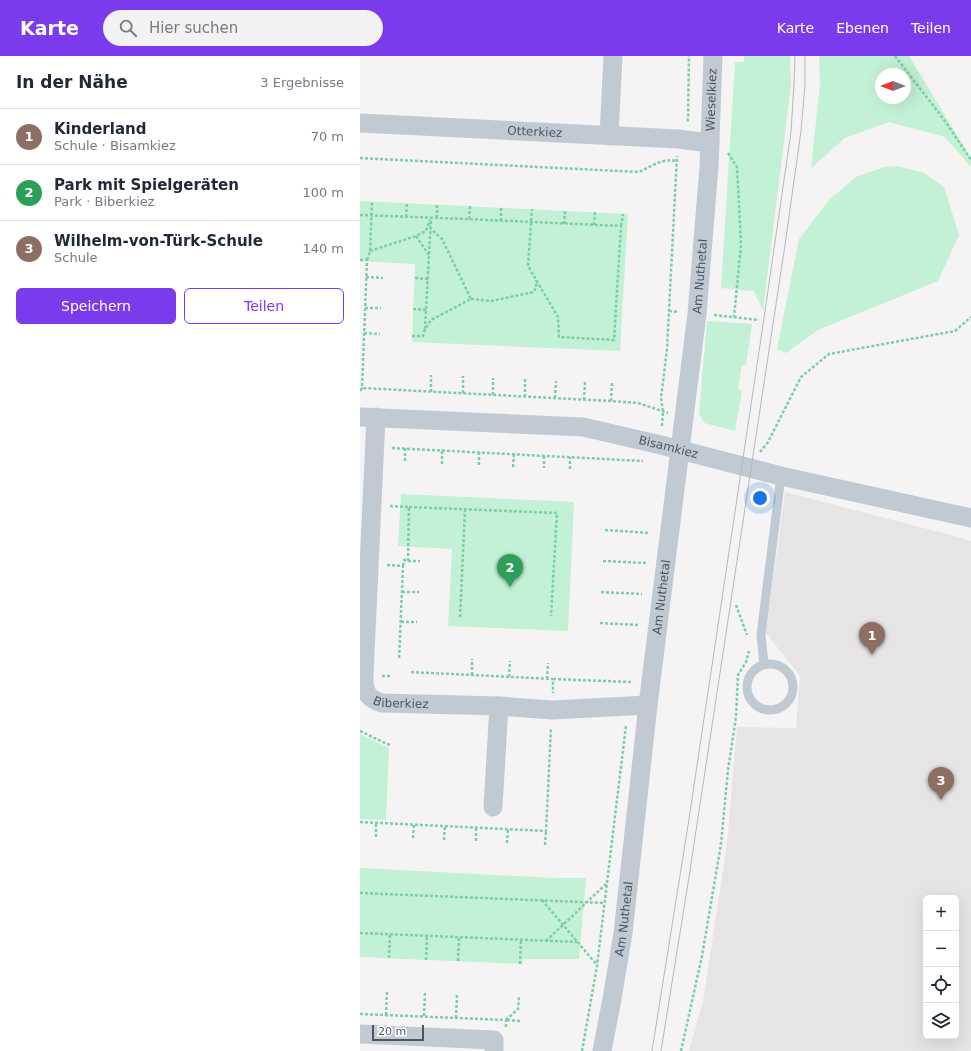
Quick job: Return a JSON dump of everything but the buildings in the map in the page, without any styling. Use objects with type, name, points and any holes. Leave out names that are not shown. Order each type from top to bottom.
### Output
[{"type":"street","points":[[609,136],[613,56]]},
{"type":"street","name":"Wieselkiez","points":[[710,143],[713,56]]},
{"type":"street","name":"Otterkiez","points":[[360,123],[678,139],[710,143]]},
{"type":"street","name":"Am Nuthetal","points":[[602,1051],[623,933],[648,705],[698,314],[710,143]]},
{"type":"street","name":"Bisamkiez","points":[[368,417],[583,427],[782,476],[971,518]]},
{"type":"street","name":"Biberkiez","points":[[368,417],[375,447],[364,686],[368,694],[374,700],[382,703],[499,706],[552,710],[648,705]]},
{"type":"street","points":[[493,807],[499,706]]},
{"type":"street","points":[[360,1034],[494,1040],[494,1051]]},
{"type":"lane","points":[[764,664],[761,635],[782,476]]},
{"type":"lane","points":[[764,664],[776,664],[788,672],[793,687],[790,700],[782,708],[767,711],[757,707],[748,696],[746,682],[754,669],[764,664]]},
{"type":"path","points":[[661,445],[663,411],[661,398],[667,348],[678,139],[680,126],[688,120],[689,56]]},
{"type":"path","points":[[895,56],[945,121],[971,160]]},
{"type":"path","points":[[710,143],[723,145],[737,167],[741,245],[734,317]]},
{"type":"path","points":[[360,158],[639,172],[660,162],[670,160],[677,161]]},
{"type":"path","points":[[361,389],[367,260],[370,251],[372,202]]},
{"type":"path","points":[[406,217],[407,203]]},
{"type":"path","points":[[437,205],[437,218]]},
{"type":"path","points":[[469,220],[470,206]]},
{"type":"path","points":[[501,208],[501,221]]},
{"type":"path","points":[[532,209],[528,266],[558,317],[559,337],[614,340],[623,214]]},
{"type":"path","points":[[564,224],[565,211]]},
{"type":"path","points":[[594,225],[595,212]]},
{"type":"path","points":[[360,215],[621,226]]},
{"type":"path","points":[[370,251],[416,236],[426,231],[431,218]]},
{"type":"path","points":[[425,329],[431,218]]},
{"type":"path","points":[[431,229],[442,239],[471,299]]},
{"type":"path","points":[[416,236],[430,255]]},
{"type":"path","points":[[360,260],[367,260]]},
{"type":"path","points":[[366,277],[383,278]]},
{"type":"path","points":[[415,278],[428,279]]},
{"type":"path","points":[[412,336],[422,336],[432,320],[471,299],[492,301],[534,292],[536,280]]},
{"type":"path","points":[[365,308],[381,308]]},
{"type":"path","points":[[413,309],[427,310]]},
{"type":"path","points":[[698,314],[759,320]]},
{"type":"path","points":[[756,457],[768,442],[800,377],[829,354],[955,331],[971,317]]},
{"type":"path","points":[[364,333],[380,334]]},
{"type":"path","points":[[431,392],[432,375]]},
{"type":"path","points":[[463,393],[464,376]]},
{"type":"path","points":[[493,378],[493,395]]},
{"type":"path","points":[[525,379],[525,397]]},
{"type":"path","points":[[555,398],[556,380]]},
{"type":"path","points":[[584,400],[585,382]]},
{"type":"path","points":[[611,401],[612,383]]},
{"type":"path","points":[[375,447],[644,461]]},
{"type":"path","points":[[405,448],[405,462]]},
{"type":"path","points":[[442,450],[442,464]]},
{"type":"path","points":[[479,452],[479,465]]},
{"type":"path","points":[[513,467],[514,454]]},
{"type":"path","points":[[544,456],[544,468]]},
{"type":"path","points":[[570,457],[570,469]]},
{"type":"path","points":[[388,506],[557,513],[551,616]]},
{"type":"path","points":[[408,561],[409,508]]},
{"type":"path","points":[[460,617],[465,510]]},
{"type":"path","points":[[605,530],[650,533],[651,526]]},
{"type":"path","points":[[603,561],[646,563],[647,556]]},
{"type":"path","points":[[399,660],[404,560],[420,561]]},
{"type":"path","points":[[369,565],[404,566]]},
{"type":"path","points":[[402,592],[419,592]]},
{"type":"path","points":[[601,592],[642,594]]},
{"type":"path","points":[[736,605],[748,639]]},
{"type":"path","points":[[401,622],[417,622]]},
{"type":"path","points":[[600,623],[638,625],[637,632]]},
{"type":"path","points":[[681,1051],[702,956],[721,844],[728,770],[736,718],[738,675],[746,662],[750,645]]},
{"type":"path","points":[[472,659],[472,675]]},
{"type":"path","points":[[509,677],[510,661]]},
{"type":"path","points":[[547,679],[548,663]]},
{"type":"path","points":[[553,679],[631,682],[632,675]]},
{"type":"path","points":[[582,1051],[597,966],[628,706]]},
{"type":"path","points":[[360,731],[391,745]]},
{"type":"path","points":[[376,823],[376,837]]},
{"type":"path","points":[[413,838],[414,824]]},
{"type":"path","points":[[444,840],[445,826]]},
{"type":"path","points":[[476,828],[476,841]]},
{"type":"path","points":[[507,843],[508,829]]},
{"type":"path","points":[[545,845],[546,831]]},
{"type":"path","points":[[546,941],[607,883]]},
{"type":"path","points":[[360,893],[604,903]]},
{"type":"path","points":[[542,900],[597,966]]},
{"type":"path","points":[[360,933],[577,942]]},
{"type":"path","points":[[389,958],[390,934]]},
{"type":"path","points":[[426,960],[427,936]]},
{"type":"path","points":[[458,961],[460,937]]},
{"type":"path","points":[[520,964],[521,940]]},
{"type":"path","points":[[386,1015],[387,990]]},
{"type":"path","points":[[424,1016],[425,992]]},
{"type":"path","points":[[456,1018],[457,994]]},
{"type":"path","points":[[519,997],[518,1009],[506,1020],[520,1021]]},
{"type":"shaded area","points":[[785,492],[971,541],[971,1051],[689,1051],[703,1001],[727,844],[737,727],[796,728],[800,676],[766,633]]},
{"type":"green space","points":[[744,56],[790,56],[791,85],[763,311],[754,291],[721,288],[735,62],[744,62]]},
{"type":"green space","points":[[819,56],[909,56],[971,158],[971,167],[945,137],[889,122],[845,138],[811,168],[820,84]]},
{"type":"green space","points":[[898,166],[924,173],[944,187],[959,235],[938,281],[818,330],[786,353],[777,349],[799,239],[829,200],[856,177],[884,167]]},
{"type":"green space","points":[[360,201],[628,214],[620,351],[412,342],[415,264],[360,261]]},
{"type":"green space","points":[[707,321],[752,324],[746,365],[742,365],[738,389],[742,391],[735,431],[704,423],[699,413]]},
{"type":"green space","points":[[401,494],[574,502],[568,631],[448,626],[452,549],[398,546]]},
{"type":"green space","points":[[360,734],[389,748],[386,820],[360,819]]},
{"type":"green space","points":[[360,868],[555,878],[586,878],[579,959],[523,959],[523,964],[360,957]]},
{"type":"tram line","points":[[652,1051],[689,819],[791,132],[795,56]]},
{"type":"tram line","points":[[661,1051],[689,877],[785,245],[801,131],[805,85],[805,56]]},
{"type":"place","name":"Park mit Spielgeräten","points":[[510,587]]},
{"type":"place","name":"Kinderland","points":[[872,655]]},
{"type":"place","name":"Wilhelm-von-Türk-Schule","points":[[941,800]]}]
